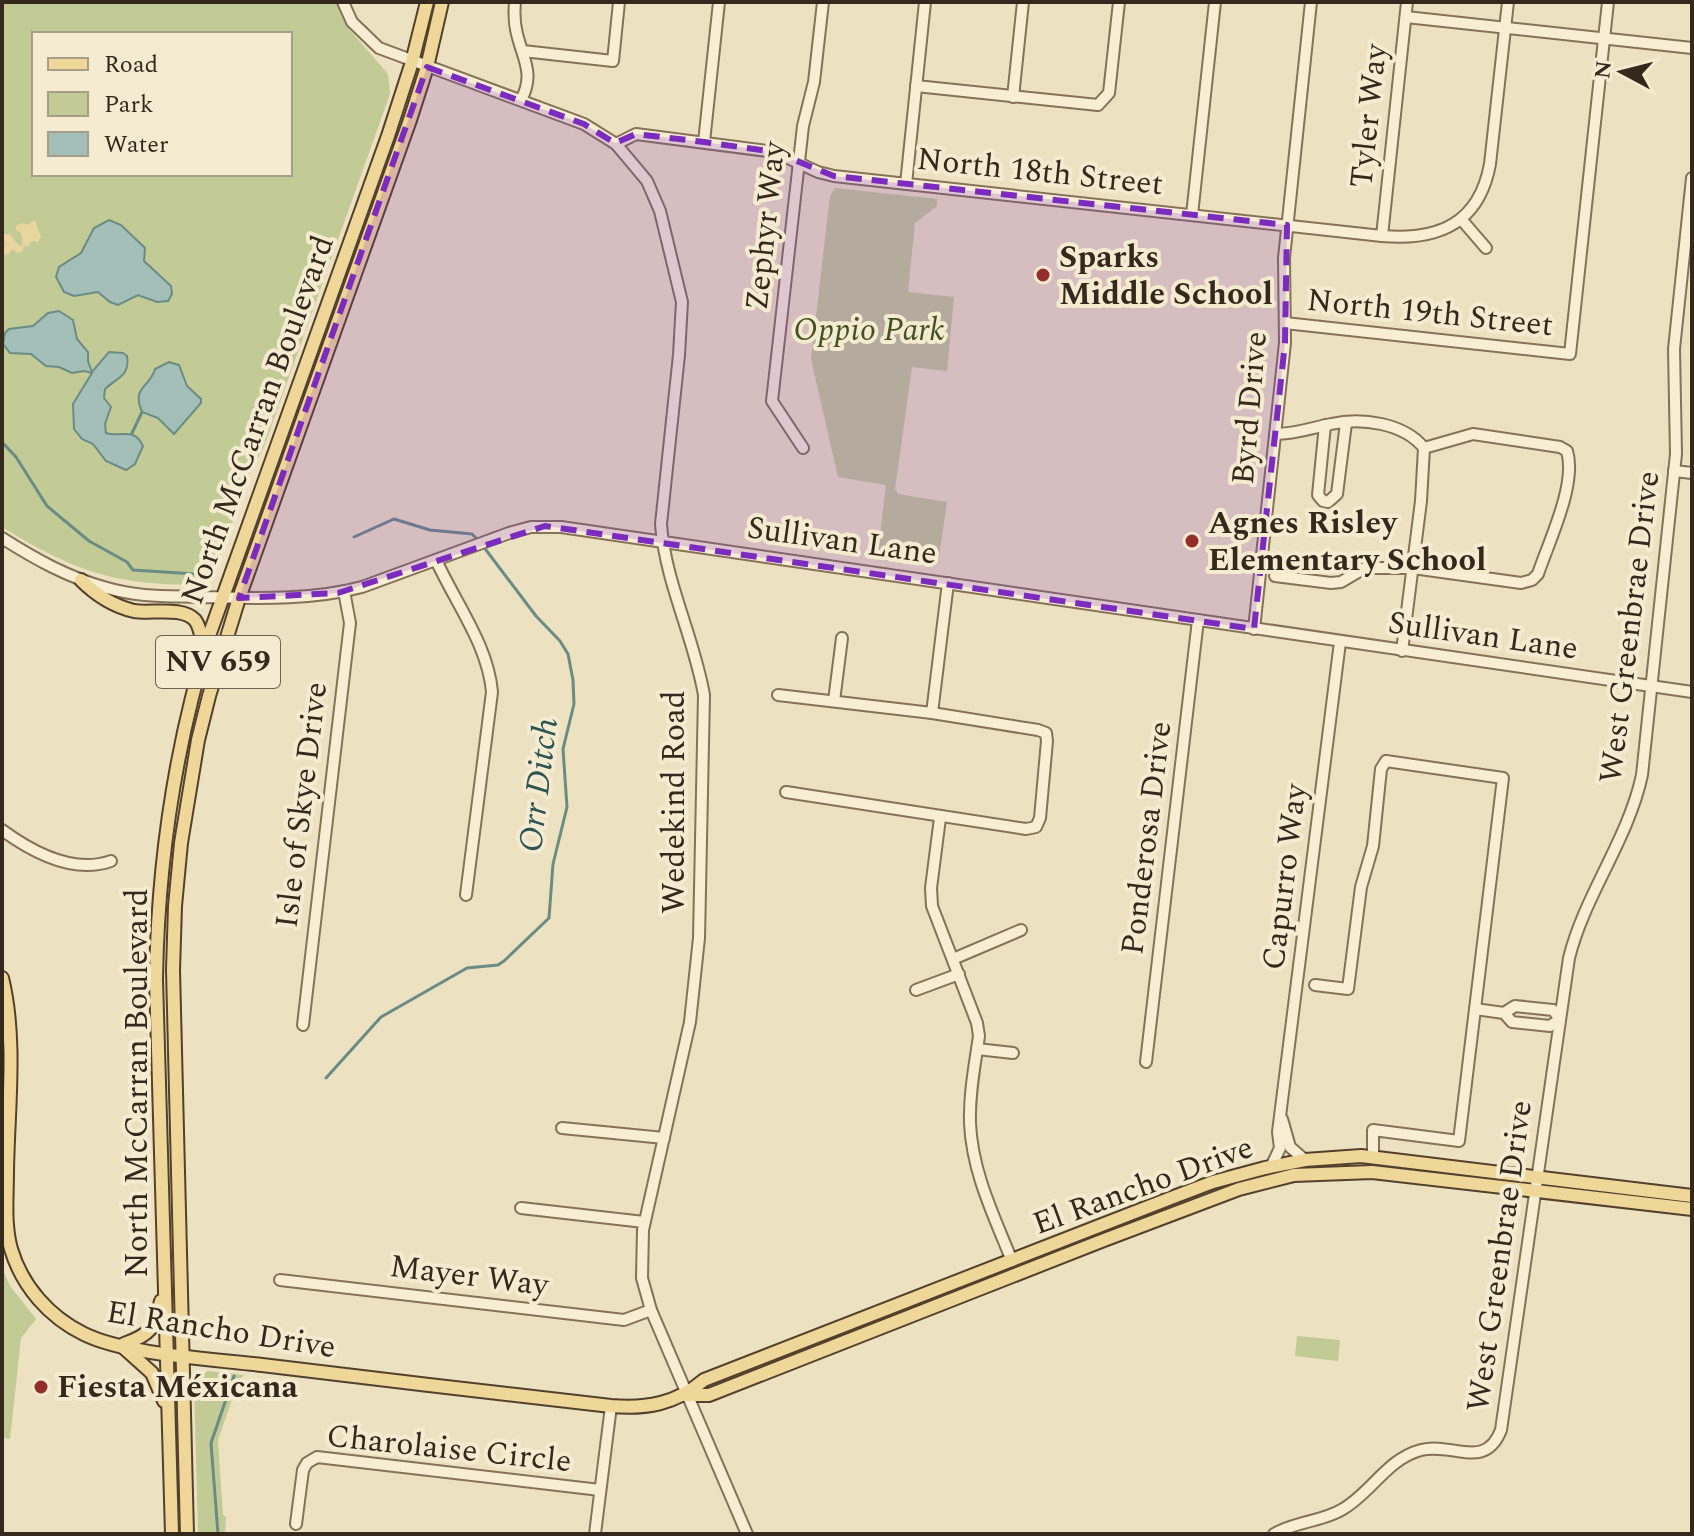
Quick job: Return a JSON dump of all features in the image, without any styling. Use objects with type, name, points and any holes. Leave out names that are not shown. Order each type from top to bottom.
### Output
[{"type":"main road","name":"North McCarran Boulevard","points":[[172,1534],[156,979],[159,894],[171,791],[204,651],[388,136],[427,2]]},
{"type":"main road","name":"North McCarran Boulevard","points":[[187,1534],[173,970],[181,843],[198,740],[239,598],[371,233],[427,67],[442,2]]},
{"type":"main road","points":[[81,580],[105,599],[123,607],[140,612],[180,613],[191,617],[198,625],[204,651]]},
{"type":"main road","name":"El Rancho Drive","points":[[2,978],[9,1031],[7,1218],[12,1250],[33,1294],[57,1318],[86,1335],[167,1353],[611,1406],[649,1406],[686,1395],[709,1395],[1131,1229],[1239,1189],[1294,1175],[1372,1172],[1692,1209]]},
{"type":"main road","name":"El Rancho Drive","points":[[686,1395],[704,1380],[1213,1182],[1305,1160],[1373,1156],[1692,1196]]},
{"type":"main road","points":[[1294,1175],[1299,1169],[1322,1163],[1328,1158]]},
{"type":"main road","points":[[165,1286],[153,1326],[142,1337],[121,1345],[152,1373],[168,1415]]},
{"type":"street","name":"Wedekind Road","points":[[343,2],[352,22],[370,42],[393,55],[584,124],[616,144],[638,168],[654,196],[682,302],[661,524],[665,558],[699,663],[704,695],[701,884],[695,985],[682,1062],[644,1222],[642,1278],[651,1310],[747,1534]]},
{"type":"street","points":[[515,2],[516,31],[529,74],[521,100]]},
{"type":"street","points":[[523,51],[613,61],[619,2]]},
{"type":"street","points":[[704,142],[719,2]]},
{"type":"street","name":"Zephyr Way","points":[[803,448],[772,401],[803,126],[814,82],[823,2]]},
{"type":"street","points":[[906,184],[925,2]]},
{"type":"street","points":[[1013,97],[1023,2]]},
{"type":"street","points":[[916,86],[1092,105],[1103,102],[1109,93],[1119,2]]},
{"type":"street","points":[[1192,215],[1215,2]]},
{"type":"street","name":"Byrd Drive","points":[[1254,629],[1285,323],[1287,225],[1311,2]]},
{"type":"street","name":"Tyler Way","points":[[1382,236],[1407,2]]},
{"type":"street","points":[[1486,248],[1461,219],[1478,199],[1488,176],[1508,2]]},
{"type":"street","points":[[1604,38],[1608,2]]},
{"type":"street","points":[[1406,17],[1692,48]]},
{"type":"street","name":"North 19th Street","points":[[1285,323],[1570,354],[1604,38]]},
{"type":"street","name":"North 18th Street","points":[[616,144],[636,134],[704,142],[775,152],[834,176],[1382,236],[1420,237],[1445,229],[1461,219]]},
{"type":"street","name":"West Greenbrae Drive","points":[[1274,1534],[1345,1509],[1386,1470],[1407,1455],[1444,1447],[1476,1453],[1493,1446],[1501,1430],[1574,938],[1624,832],[1637,795],[1652,686],[1674,471],[1677,427],[1674,349],[1692,178]]},
{"type":"street","points":[[1275,434],[1360,422],[1400,429],[1409,433],[1424,448],[1421,501],[1402,651]]},
{"type":"street","points":[[1325,425],[1318,495],[1328,502],[1337,494],[1346,423]]},
{"type":"street","points":[[1275,576],[1331,583],[1341,582],[1365,568],[1413,568],[1521,583],[1532,580],[1538,574],[1570,472],[1567,451],[1534,442],[1473,434],[1424,448]]},
{"type":"street","points":[[1674,471],[1692,473]]},
{"type":"street","name":"Sullivan Lane","points":[[2,538],[44,564],[81,580],[134,594],[293,598],[344,591],[509,533],[545,526],[1692,692]]},
{"type":"street","points":[[436,560],[481,651],[492,692],[466,895]]},
{"type":"street","points":[[932,713],[948,583]]},
{"type":"street","name":"Isle of Skye Drive","points":[[303,1025],[350,623],[344,591]]},
{"type":"street","name":"Ponderosa Drive","points":[[1146,1062],[1198,620]]},
{"type":"street","points":[[834,701],[842,638]]},
{"type":"street","name":"Capurro Way","points":[[1271,1167],[1280,1148],[1278,1132],[1340,642]]},
{"type":"street","points":[[778,695],[932,713],[1046,733],[1040,818],[1036,827],[1026,829],[940,818],[786,792]]},
{"type":"street","points":[[1315,985],[1348,989],[1361,887],[1373,846],[1381,769],[1386,761],[1503,778],[1459,1141],[1373,1130],[1373,1156]]},
{"type":"street","points":[[940,818],[931,895],[933,913],[977,1023],[970,1120],[974,1155],[982,1185],[1012,1261]]},
{"type":"street","points":[[2,830],[31,849],[69,863],[96,867],[111,861]]},
{"type":"street","points":[[953,959],[1021,930]]},
{"type":"street","points":[[916,990],[959,974]]},
{"type":"street","points":[[1475,1009],[1504,1013],[1515,1006],[1553,1010],[1560,1019],[1550,1026],[1512,1022],[1504,1013]]},
{"type":"street","points":[[977,1049],[1013,1053]]},
{"type":"street","points":[[1282,1119],[1290,1147],[1305,1160]]},
{"type":"street","points":[[562,1128],[664,1138]]},
{"type":"street","points":[[521,1208],[644,1222]]},
{"type":"street","name":"Mayer Way","points":[[280,1280],[624,1320],[651,1310]]},
{"type":"street","points":[[595,1534],[611,1406]]},
{"type":"street","name":"Charolaise Circle","points":[[296,1524],[303,1470],[307,1463],[317,1457],[600,1490]]},
{"type":"highlighted area","points":[[427,67],[584,124],[615,143],[636,134],[704,142],[775,152],[834,176],[1287,225],[1285,343],[1254,629],[545,526],[338,593],[239,598]]},
{"type":"green space","points":[[2,2],[336,2],[349,29],[388,74],[390,94],[264,447],[251,470],[213,577],[203,585],[121,579],[75,566],[2,527]]},
{"type":"green space","name":"Oppio Park","points":[[835,188],[937,199],[937,206],[915,223],[908,292],[954,297],[947,371],[912,367],[895,489],[898,494],[947,502],[938,563],[893,557],[891,562],[877,560],[886,485],[838,477],[811,359],[830,196]]},
{"type":"green space","points":[[2,1268],[10,1286],[36,1319],[21,1338],[10,1439],[2,1438]]},
{"type":"green space","points":[[1297,1336],[1340,1340],[1338,1361],[1295,1356]]},
{"type":"green space","points":[[208,1371],[244,1375],[238,1382],[218,1440],[225,1534],[198,1534],[194,1383],[195,1378]]},
{"type":"sand","points":[[35,220],[41,238],[38,242],[32,241],[28,247],[24,246],[22,252],[12,249],[8,255],[2,253],[2,246],[6,243],[2,241],[2,234],[10,234],[18,245],[23,246],[21,233],[16,226]]},
{"type":"water","points":[[109,220],[121,225],[145,248],[144,261],[171,286],[172,294],[168,301],[157,302],[138,295],[118,305],[98,292],[74,296],[64,292],[56,277],[59,267],[81,253],[94,228]]},
{"type":"water","points":[[59,311],[73,320],[77,339],[88,352],[92,372],[109,352],[127,356],[125,372],[105,389],[104,398],[111,407],[105,424],[106,433],[131,434],[143,446],[135,464],[126,470],[106,461],[93,444],[82,439],[74,429],[73,404],[92,373],[72,373],[59,367],[46,366],[31,354],[10,353],[3,344],[9,329],[33,326],[48,313]]},
{"type":"water","points":[[169,362],[179,365],[187,386],[201,399],[201,403],[174,434],[158,418],[142,412],[139,403],[140,392],[155,369]]},
{"type":"waterway","points":[[132,433],[142,412]]},
{"type":"waterway","name":"Orr Ditch","points":[[2,442],[16,457],[47,506],[89,541],[127,562],[133,570],[211,575]]},
{"type":"waterway","name":"Orr Ditch","points":[[354,537],[394,519],[430,530],[472,534],[478,540]]},
{"type":"waterway","name":"Orr Ditch","points":[[326,1078],[381,1017],[467,968],[498,965],[549,918],[553,864],[567,807],[563,749],[574,704],[573,680],[568,654],[560,641],[536,616],[483,546]]},
{"type":"waterway","name":"Orr Ditch","points":[[218,1534],[211,1443],[234,1376]]},
{"type":"place","name":"Sparks Middle School","points":[[1043,275]]},
{"type":"place","name":"Agnes Risley Elementary School","points":[[1192,541]]},
{"type":"place","name":"Fiesta Méxicana","points":[[41,1387]]}]
